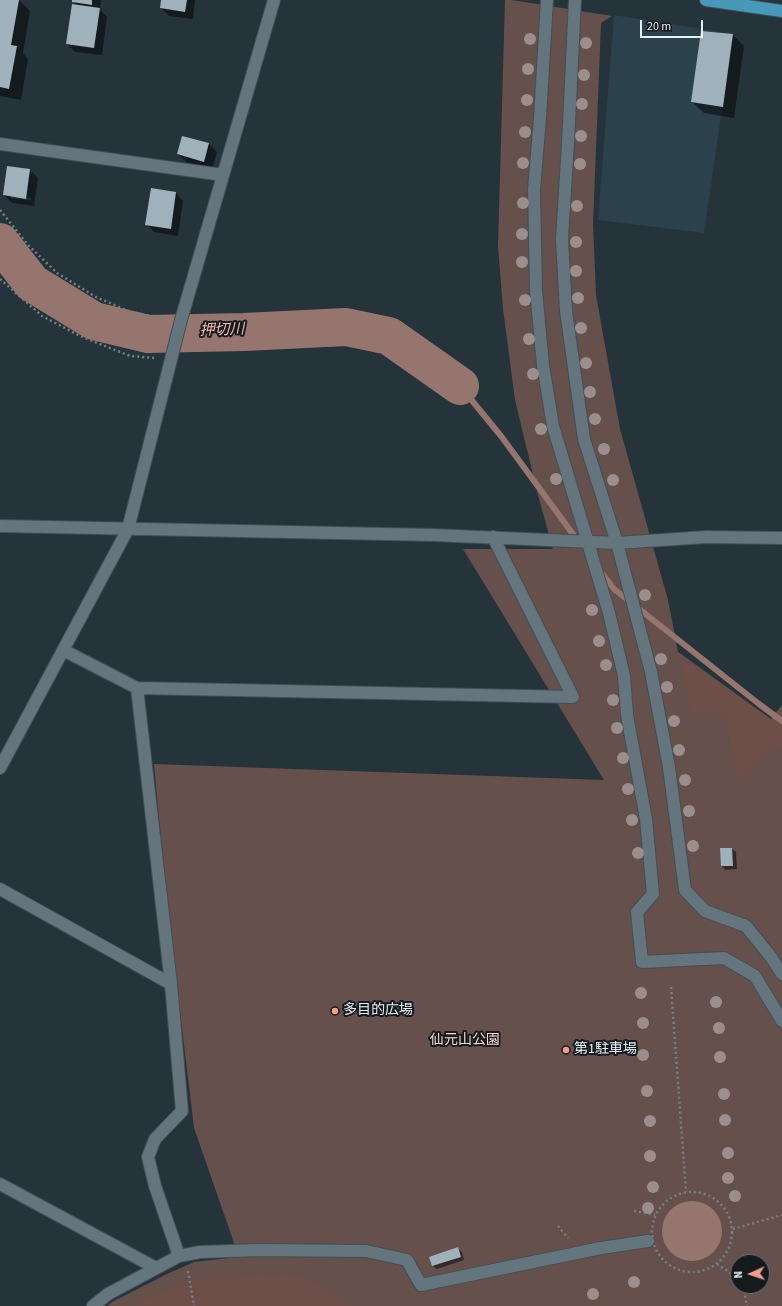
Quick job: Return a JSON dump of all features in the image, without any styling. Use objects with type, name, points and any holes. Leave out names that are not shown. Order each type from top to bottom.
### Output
[{"type":"main road","points":[[706,0],[782,11]]},
{"type":"street","points":[[0,768],[128,529],[181,320],[274,0]]},
{"type":"street","points":[[547,0],[534,189],[536,290],[542,365],[553,426],[609,612],[624,676],[627,715],[646,819],[654,894],[637,912],[642,962],[724,958],[754,976],[782,1021]]},
{"type":"street","points":[[575,0],[562,239],[566,311],[584,439],[617,543],[652,679],[669,767],[684,890],[705,911],[746,926],[771,957],[782,974]]},
{"type":"street","points":[[0,144],[223,175]]},
{"type":"street","points":[[0,526],[196,529],[493,537],[617,543],[706,537],[782,538]]},
{"type":"street","points":[[63,650],[137,688],[573,697],[493,537]]},
{"type":"street","points":[[137,688],[171,984],[182,1111],[155,1139],[148,1157],[155,1186],[182,1256]]},
{"type":"street","points":[[0,889],[171,984]]},
{"type":"street","points":[[0,1184],[156,1268]]},
{"type":"street","points":[[93,1306],[108,1294],[156,1268],[182,1256],[200,1252],[260,1250],[366,1251],[407,1260],[421,1285],[601,1248],[648,1242]]},
{"type":"path","points":[[0,210],[28,245],[57,273],[96,297],[133,313],[181,320]]},
{"type":"path","points":[[0,279],[42,316],[80,336],[130,356],[171,360]]},
{"type":"path","points":[[671,987],[686,1192]]},
{"type":"path","points":[[686,1192],[699,1192],[712,1196],[723,1204],[730,1216],[733,1229],[732,1242],[726,1255],[717,1264],[706,1271],[692,1273],[679,1271],[667,1264],[658,1254],[653,1242],[652,1229],[655,1215],[662,1204],[673,1196],[686,1192]]},
{"type":"path","points":[[634,1212],[655,1215]]},
{"type":"path","points":[[733,1229],[782,1215]]},
{"type":"path","points":[[182,1256],[194,1306]]},
{"type":"path","points":[[717,1264],[730,1273]]},
{"type":"path","points":[[745,1294],[747,1306]]},
{"type":"shaded area","points":[[614,15],[733,34],[704,233],[598,220]]},
{"type":"shaded area","points":[[678,652],[782,728],[782,752],[773,745],[738,785],[725,712],[692,716]]},
{"type":"shaded area","points":[[686,1201],[698,1201],[709,1206],[717,1214],[722,1225],[720,1243],[709,1256],[698,1261],[686,1261],[675,1256],[667,1248],[662,1237],[662,1225],[667,1214],[675,1206]]},
{"type":"shaded area","points":[[298,1274],[355,1306],[135,1306],[143,1300],[194,1279]]},
{"type":"green space","name":"仙元山公園","points":[[505,0],[612,16],[601,23],[593,224],[596,295],[620,429],[668,600],[678,652],[771,719],[782,705],[782,1306],[107,1306],[169,1273],[194,1262],[238,1257],[194,1128],[176,978],[154,764],[604,780],[463,549],[553,549],[515,400],[503,309],[498,246]]},
{"type":"building","points":[[0,0],[19,0],[11,45],[17,46],[9,89],[0,87]]},
{"type":"building","points":[[72,0],[92,0],[92,5],[72,2]]},
{"type":"building","points":[[161,0],[187,0],[185,12],[160,8]]},
{"type":"building","points":[[72,4],[100,8],[94,48],[66,44]]},
{"type":"building","points":[[701,31],[733,34],[723,107],[691,102]]},
{"type":"building","points":[[182,136],[209,143],[204,162],[177,154]]},
{"type":"building","points":[[7,166],[30,169],[26,199],[3,195]]},
{"type":"building","points":[[151,188],[176,192],[171,229],[145,225]]},
{"type":"building","points":[[720,848],[732,848],[733,866],[721,866]]},
{"type":"building","points":[[458,1247],[461,1257],[432,1266],[429,1257]]},
{"type":"waterway","name":"押切川","points":[[0,242],[32,283],[94,321],[148,334],[244,332],[346,327],[389,336],[460,386]]},
{"type":"waterway","points":[[460,386],[501,436],[578,541]]},
{"type":"waterway","points":[[600,571],[614,589],[782,721]]},
{"type":"place","name":"多目的広場","points":[[335,1011]]},
{"type":"place","name":"第1駐車場","points":[[566,1050]]}]
